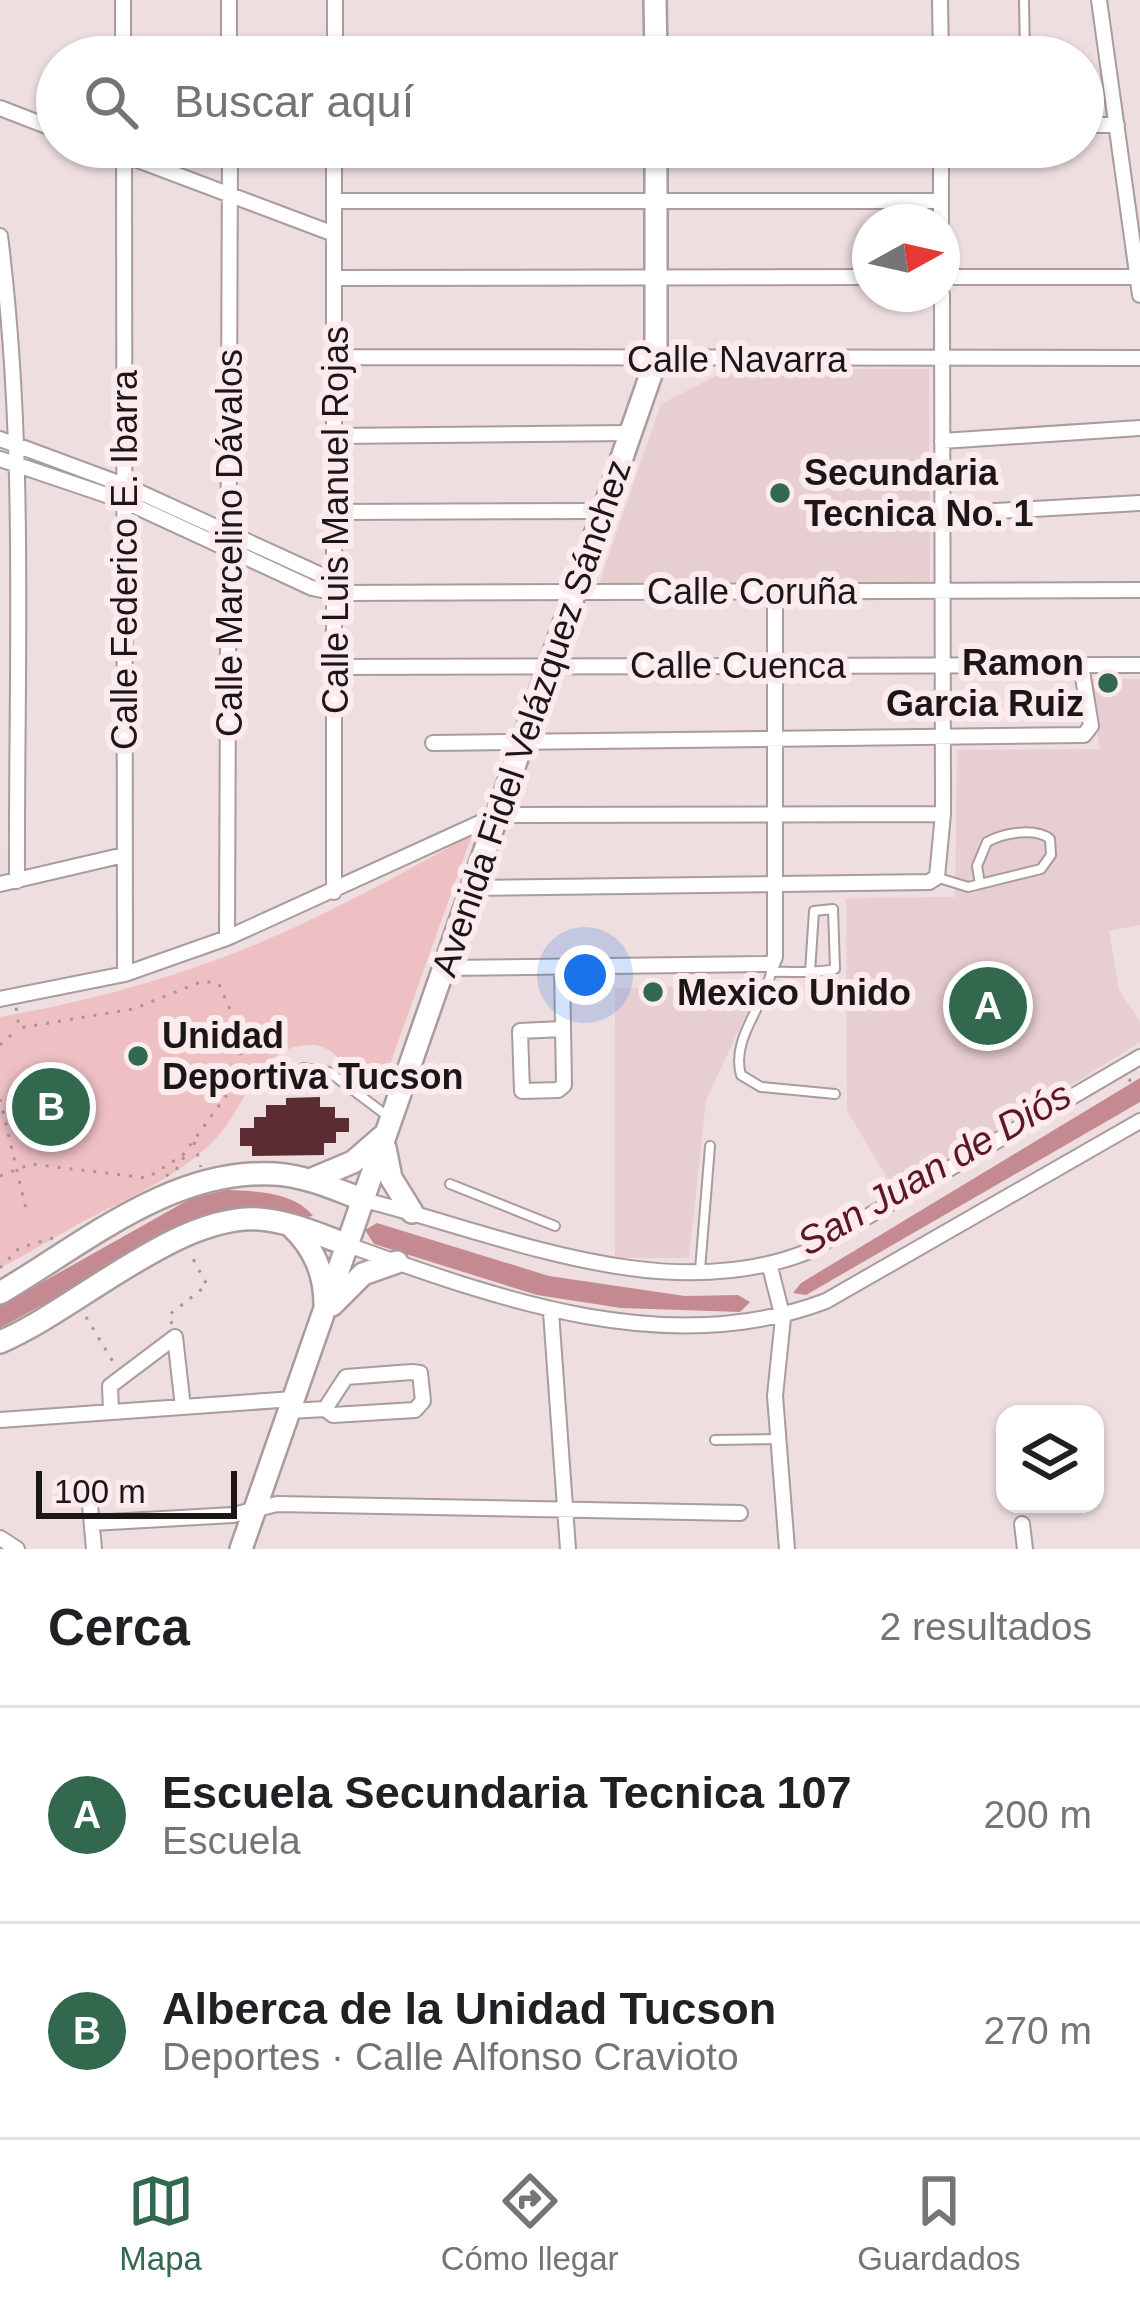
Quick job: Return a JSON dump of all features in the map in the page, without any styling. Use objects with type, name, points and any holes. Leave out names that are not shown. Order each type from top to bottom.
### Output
[{"type":"street","points":[[123,0],[123,36]]},
{"type":"street","points":[[229,0],[229,36]]},
{"type":"street","points":[[335,0],[335,36]]},
{"type":"street","points":[[655,0],[656,36]]},
{"type":"street","points":[[940,0],[940,36]]},
{"type":"street","points":[[1099,0],[1140,295]]},
{"type":"street","points":[[0,108],[36,122]]},
{"type":"street","points":[[1104,125],[1117,125]]},
{"type":"street","points":[[1120,143],[1140,140]]},
{"type":"street","name":"Calle Federico E. Ibarra","points":[[124,168],[124,974]]},
{"type":"street","points":[[165,168],[334,234]]},
{"type":"street","name":"Calle Marcelino Dávalos","points":[[227,938],[230,168]]},
{"type":"street","name":"Calle Luis Manuel Rojas","points":[[334,168],[334,892]]},
{"type":"street","name":"Avenida Fidel Velázquez Sánchez","points":[[242,1549],[656,360],[656,168]]},
{"type":"street","points":[[334,200],[941,201],[941,168]]},
{"type":"street","points":[[0,236],[12,346],[8,442],[16,465],[17,881]]},
{"type":"street","points":[[334,278],[852,277]]},
{"type":"street","points":[[960,277],[1138,277]]},
{"type":"street","points":[[472,888],[775,886],[928,882],[937,877],[943,814],[941,312]]},
{"type":"street","name":"Calle Navarra","points":[[335,357],[1140,358]]},
{"type":"street","points":[[942,441],[1140,428]]},
{"type":"street","points":[[335,436],[630,433]]},
{"type":"street","points":[[8,442],[124,484],[336,588]]},
{"type":"street","points":[[0,459],[124,501],[312,588],[336,588]]},
{"type":"street","points":[[942,514],[1140,503]]},
{"type":"street","points":[[335,512],[603,511]]},
{"type":"street","name":"Calle Coruña","points":[[336,588],[1140,590]]},
{"type":"street","points":[[444,968],[772,968],[776,591]]},
{"type":"street","points":[[434,743],[943,739],[1090,733],[1081,665]]},
{"type":"street","name":"Calle Cuenca","points":[[335,667],[1140,665]]},
{"type":"street","points":[[7,998],[124,974],[227,938],[497,815],[943,814]]},
{"type":"street","points":[[0,884],[124,854]]},
{"type":"street","points":[[562,968],[563,1029],[562,1089],[522,1090],[520,1031],[563,1029]]},
{"type":"street","points":[[0,1293],[171,1191],[275,1174],[310,1180],[572,1260],[699,1272],[770,1267],[807,1252],[1140,1057]]},
{"type":"street","points":[[0,1342],[182,1237],[224,1222],[259,1219],[551,1312],[723,1325],[783,1318],[826,1301],[1140,1121]]},
{"type":"street","points":[[310,1180],[353,1162],[389,1124]]},
{"type":"street","points":[[389,1124],[386,1155],[391,1178],[412,1212]]},
{"type":"street","points":[[291,1226],[319,1265],[325,1293],[322,1321]]},
{"type":"street","points":[[322,1321],[353,1281],[397,1262]]},
{"type":"street","points":[[770,1267],[783,1318],[776,1396],[787,1549]]},
{"type":"street","points":[[551,1312],[568,1549]]},
{"type":"street","points":[[112,1412],[109,1388],[176,1337]]},
{"type":"street","points":[[176,1337],[183,1407]]},
{"type":"street","points":[[0,1420],[183,1407],[292,1405],[325,1409],[333,1415],[415,1410],[423,1402],[420,1373],[346,1377],[325,1409]]},
{"type":"street","points":[[90,1504],[94,1549]]},
{"type":"street","points":[[92,1523],[232,1515],[277,1504],[740,1513]]},
{"type":"street","points":[[1022,1524],[1024,1549]]},
{"type":"street","points":[[0,1538],[17,1549]]},
{"type":"lane","points":[[1024,0],[1025,36]]},
{"type":"lane","points":[[937,877],[957,886],[980,884],[1041,869],[1052,855],[1050,838],[1038,832],[997,836],[986,842],[977,866],[980,884]]},
{"type":"lane","points":[[810,972],[814,911],[833,909],[835,969],[810,972],[772,968],[740,1048],[741,1075],[760,1087],[835,1094]]},
{"type":"lane","points":[[303,1068],[329,1072],[389,1124]]},
{"type":"lane","points":[[699,1272],[710,1147]]},
{"type":"lane","points":[[450,1184],[555,1226]]},
{"type":"lane","points":[[513,1242],[521,1215]]},
{"type":"lane","points":[[715,1440],[778,1439]]},
{"type":"path","points":[[0,1046],[19,1028],[133,1009],[203,981],[219,984],[239,1030],[242,1074],[183,1155],[147,1178],[31,1164],[0,1176]]},
{"type":"path","points":[[7,998],[19,1028]]},
{"type":"path","points":[[1127,1076],[1140,1099]]},
{"type":"path","points":[[0,1099],[26,1209]]},
{"type":"path","points":[[194,1141],[201,1161],[199,1183]]},
{"type":"path","points":[[176,1337],[169,1315],[207,1285],[182,1237]]},
{"type":"path","points":[[76,1300],[122,1376]]},
{"type":"shaded area","name":"Secundaria Tecnica No. 1","points":[[730,369],[929,369],[930,582],[599,583],[661,404]]},
{"type":"shaded area","points":[[1088,679],[1140,679],[1140,925],[1109,931],[1119,990],[1140,1022],[1140,1042],[897,1195],[847,1110],[846,898],[955,897],[957,750],[1100,749]]},
{"type":"shaded area","name":"Unidad Deportiva Tucson","points":[[472,835],[382,1087],[376,1091],[359,1083],[324,1047],[295,1047],[280,1054],[257,1077],[219,1135],[188,1163],[0,1268],[0,1017],[119,991],[234,953],[329,911]]},
{"type":"shaded area","points":[[760,985],[706,1100],[689,1258],[615,1258],[615,988]]},
{"type":"shaded area","points":[[1140,1078],[1140,1102],[806,1295],[793,1293],[801,1283]]},
{"type":"shaded area","points":[[24,1090],[79,1091],[79,1124],[23,1123]]},
{"type":"shaded area","points":[[226,1190],[285,1197],[313,1216],[235,1211],[202,1218],[0,1328],[0,1306],[190,1199]]},
{"type":"shaded area","points":[[377,1223],[549,1276],[685,1296],[738,1295],[750,1302],[740,1312],[621,1308],[537,1295],[374,1244],[365,1230]]},
{"type":"building","points":[[320,1097],[320,1107],[335,1107],[335,1118],[349,1118],[349,1132],[336,1132],[336,1143],[324,1143],[324,1155],[252,1156],[252,1146],[240,1146],[240,1128],[254,1128],[254,1117],[266,1117],[266,1105],[286,1105],[286,1098]]},
{"type":"place","name":"Secundaria Tecnica No. 1","points":[[780,493]]},
{"type":"place","name":"Ramon Garcia Ruiz","points":[[1108,683]]},
{"type":"place","name":"Mexico Unido","points":[[653,992]]},
{"type":"place","name":"Escuela Secundaria Tecnica 107","points":[[988,1006]]},
{"type":"place","name":"Unidad Deportiva Tucson","points":[[138,1056]]},
{"type":"place","name":"Alberca de la Unidad Tucson","points":[[51,1107]]},
{"type":"water label","name":"San Juan de Diós","points":[[934,1168]]}]
